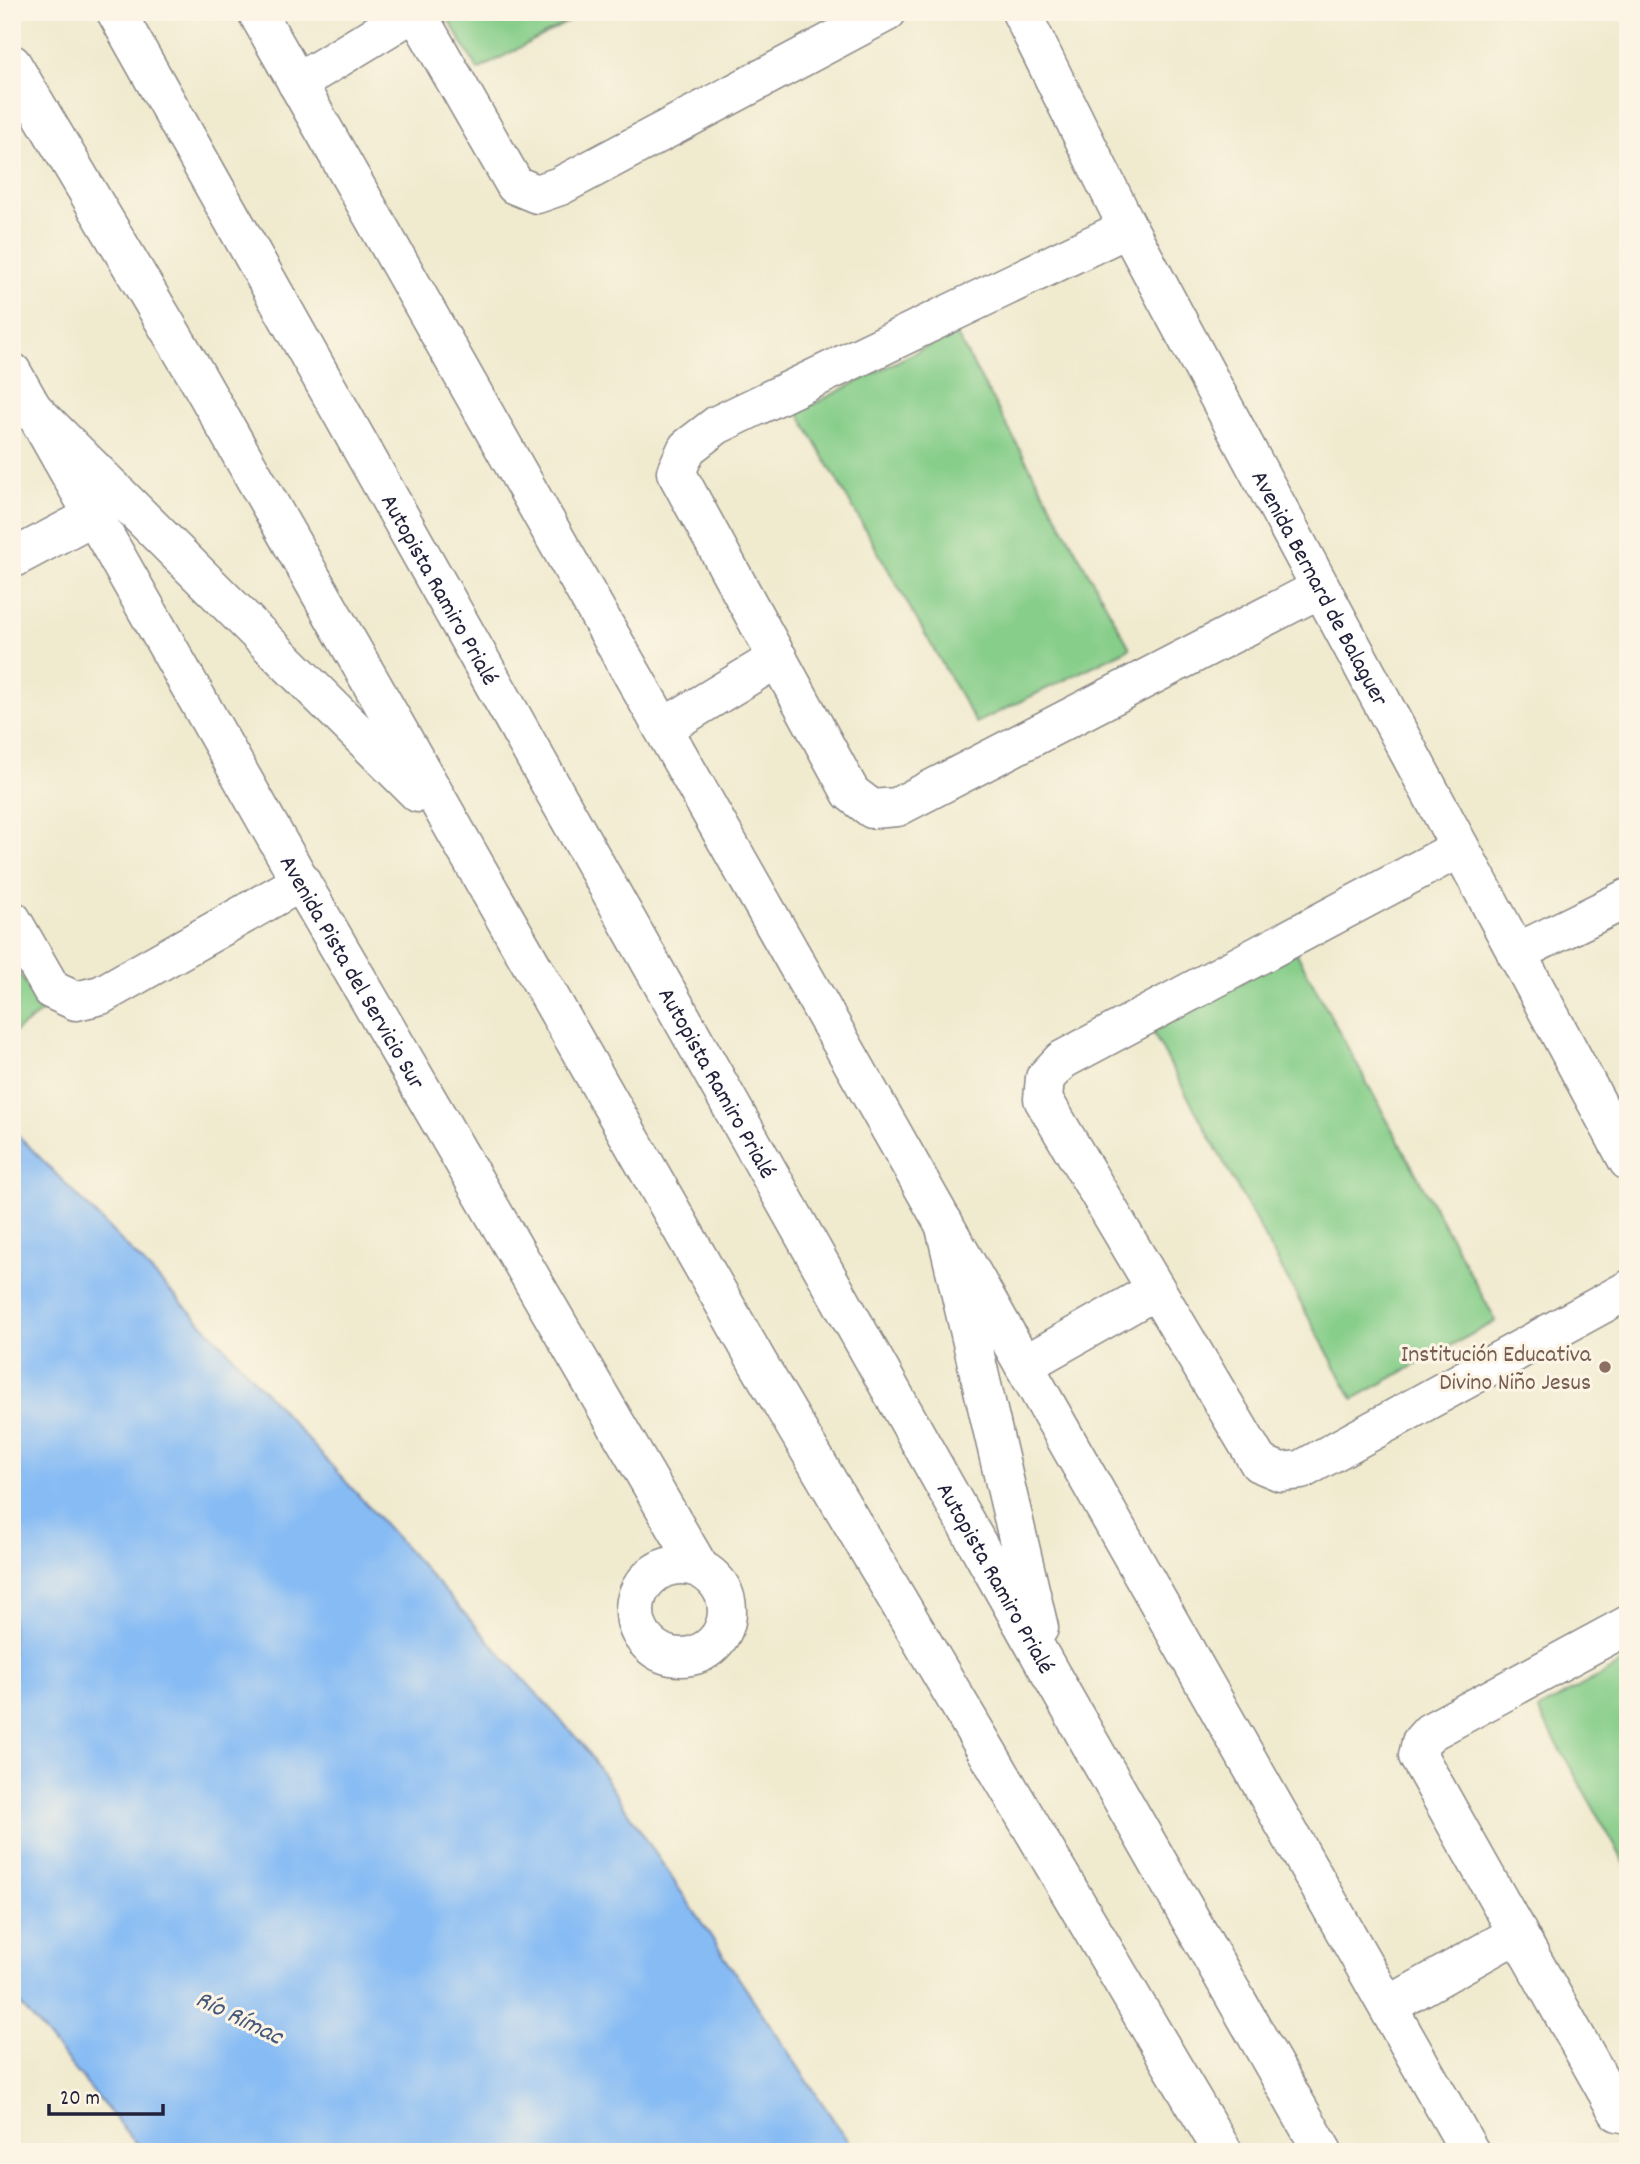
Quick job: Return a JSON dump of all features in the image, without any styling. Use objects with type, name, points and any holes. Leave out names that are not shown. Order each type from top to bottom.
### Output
[{"type":"main road","name":"Autopista Ramiro Prialé","points":[[116,12],[1049,1671],[1323,2152]]},
{"type":"main road","points":[[257,12],[1470,2152]]},
{"type":"main road","points":[[297,83],[415,12],[515,185],[537,194],[560,186],[887,12]]},
{"type":"main road","name":"Avenida Bernard de Balaguer","points":[[1021,12],[1128,228],[1628,1161]]},
{"type":"main road","points":[[12,64],[202,385],[758,1363],[1223,2152]]},
{"type":"main road","points":[[1128,228],[717,425],[687,448],[676,472],[851,793],[872,809],[897,807],[1321,588]]},
{"type":"main road","name":"Avenida Pista del Servicio Sur","points":[[12,372],[301,883],[699,1567]]},
{"type":"main road","points":[[33,409],[454,829]]},
{"type":"main road","points":[[12,559],[93,516]]},
{"type":"main road","points":[[663,728],[778,659]]},
{"type":"main road","points":[[1460,848],[1062,1060],[1045,1078],[1043,1099],[1259,1462],[1281,1472],[1301,1470],[1628,1290]]},
{"type":"main road","points":[[12,920],[52,990],[76,1001],[101,995],[301,883]]},
{"type":"main road","points":[[1516,953],[1628,898]]},
{"type":"main road","points":[[944,1223],[1049,1671]]},
{"type":"main road","points":[[1024,1365],[1156,1290]]},
{"type":"main road","points":[[1628,1625],[1430,1732],[1421,1742],[1419,1756],[1618,2112],[1628,2114]]},
{"type":"main road","points":[[1388,2006],[1518,1933]]},
{"type":"green space","points":[[444,12],[586,12],[478,70]]},
{"type":"green space","points":[[955,332],[1130,648],[976,723],[798,412]]},
{"type":"green space","points":[[1296,952],[1496,1321],[1353,1399],[1152,1031]]},
{"type":"green space","points":[[12,962],[43,1011],[12,1034]]},
{"type":"green space","points":[[1628,1660],[1628,1869],[1538,1710]]},
{"type":"water","name":"Río Rímac","points":[[12,1129],[222,1344],[583,1745],[855,2152],[143,2152],[12,1994]]},
{"type":"place","name":"Institución Educativa Divino Niño Jesus","points":[[1605,1367]]}]
